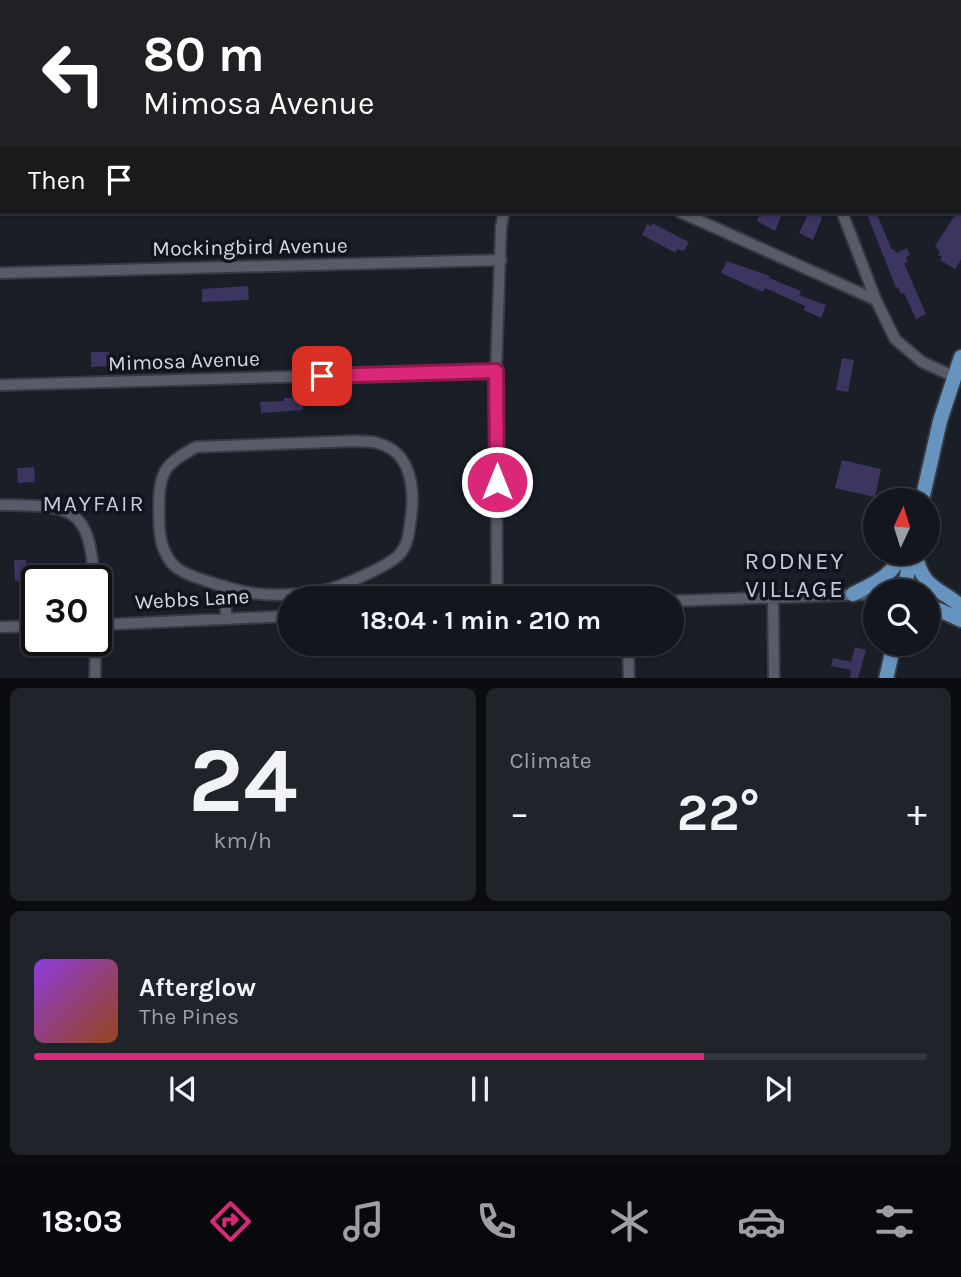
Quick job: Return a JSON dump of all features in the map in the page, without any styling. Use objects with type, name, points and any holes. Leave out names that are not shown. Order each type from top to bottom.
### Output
[{"type":"main road","points":[[924,488],[953,376],[961,357]]},
{"type":"main road","points":[[853,594],[890,572],[895,565]]},
{"type":"main road","points":[[917,565],[926,582],[961,606]]},
{"type":"main road","points":[[940,599],[961,606]]},
{"type":"main road","points":[[940,611],[961,621]]},
{"type":"main road","points":[[940,615],[961,621]]},
{"type":"main road","points":[[886,678],[891,656]]},
{"type":"street","points":[[497,586],[496,371],[504,214]]},
{"type":"street","points":[[684,214],[876,300]]},
{"type":"street","points":[[843,214],[876,300],[895,339],[922,362],[953,376]]},
{"type":"street","name":"Mockingbird Avenue","points":[[0,273],[501,260]]},
{"type":"street","name":"Mimosa Avenue","points":[[0,386],[496,371]]},
{"type":"street","name":"Webbs Lane","points":[[278,600],[277,595],[250,593],[190,575],[176,568],[166,554],[160,539],[159,482],[167,466],[179,456],[196,447],[281,443],[356,441],[377,443],[392,450],[405,462],[413,484],[407,542],[397,557],[375,570],[335,586]]},
{"type":"street","points":[[0,505],[57,508],[81,521],[87,530],[93,550],[93,565]]},
{"type":"street","points":[[225,586],[226,619]]},
{"type":"street","points":[[684,600],[863,594]]},
{"type":"street","points":[[773,596],[774,678]]},
{"type":"street","name":"Webbs Lane","points":[[112,625],[278,617]]},
{"type":"street","points":[[0,627],[21,626]]},
{"type":"street","points":[[95,656],[95,678]]},
{"type":"street","points":[[628,656],[629,678]]},
{"type":"building","points":[[760,214],[781,216],[775,231],[757,221]]},
{"type":"building","points":[[808,214],[819,214],[822,218],[813,240],[799,233]]},
{"type":"building","points":[[867,214],[877,214],[892,250],[896,253],[907,248],[910,255],[906,257],[908,262],[904,263],[926,314],[916,319],[904,293],[901,294],[898,287],[896,288]]},
{"type":"building","points":[[956,214],[961,214],[961,260],[955,269],[940,260],[942,257],[938,255],[940,252],[935,246]]},
{"type":"building","points":[[652,223],[689,242],[684,251],[677,249],[676,253],[642,235],[647,224],[651,226]]},
{"type":"building","points":[[727,261],[770,276],[769,278],[801,291],[799,295],[826,305],[821,318],[804,310],[805,306],[765,288],[763,292],[721,273]]},
{"type":"building","points":[[248,286],[249,300],[202,302],[202,289]]},
{"type":"building","points":[[91,352],[109,352],[109,366],[91,367]]},
{"type":"building","points":[[842,358],[854,360],[848,392],[836,390]]},
{"type":"building","points":[[284,398],[303,398],[303,410],[261,413],[260,402],[284,401]]},
{"type":"building","points":[[842,460],[881,469],[877,488],[863,488],[863,494],[835,488]]},
{"type":"building","points":[[34,467],[35,482],[18,483],[17,468]]},
{"type":"building","points":[[14,560],[26,560],[26,565],[21,565],[21,581],[15,581]]},
{"type":"building","points":[[855,647],[863,649],[864,656],[858,678],[850,678],[851,670],[831,666],[833,658],[851,662]]},
{"type":"district","name":"MAYFAIR","points":[[94,503]]},
{"type":"district","name":"RODNEY VILLAGE","points":[[795,575]]},
{"type":"route","points":[[322,376],[496,371],[497,482]]}]
